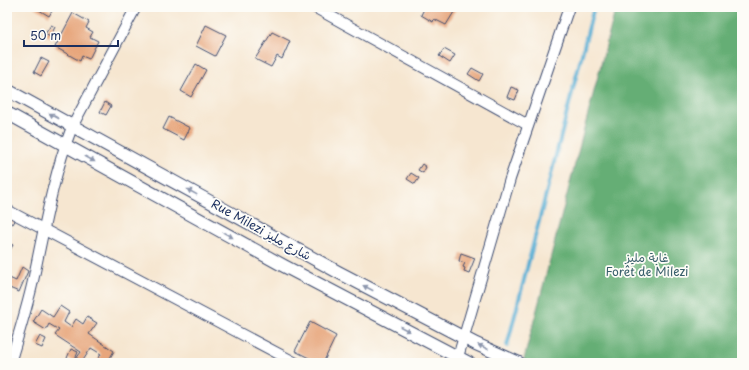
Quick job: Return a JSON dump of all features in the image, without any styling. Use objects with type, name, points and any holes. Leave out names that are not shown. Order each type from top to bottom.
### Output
[{"type":"street","points":[[10,363],[33,282],[43,230],[65,145],[72,127],[136,7]]},
{"type":"street","points":[[314,7],[528,125]]},
{"type":"street","points":[[458,357],[528,125],[569,7]]},
{"type":"street","name":"Rue Milezi شارع مليز","points":[[7,90],[338,272],[464,338],[519,363]]},
{"type":"street","name":"Rue Milezi شارع مليز","points":[[7,113],[284,266],[469,363]]},
{"type":"street","points":[[7,210],[296,363]]},
{"type":"green space","name":"غابة مليز Forêt de Milezi","points":[[616,7],[742,7],[742,363],[523,363]]},
{"type":"building","points":[[34,7],[45,7],[52,11],[49,16]]},
{"type":"building","points":[[425,7],[457,7],[446,25],[434,19],[433,22],[421,15]]},
{"type":"building","points":[[73,13],[89,22],[86,28],[93,32],[90,37],[98,41],[89,59],[82,56],[80,61],[55,47]]},
{"type":"building","points":[[51,25],[55,27],[50,37],[45,34]]},
{"type":"building","points":[[206,25],[226,35],[215,56],[196,46]]},
{"type":"building","points":[[272,32],[290,41],[282,59],[277,56],[271,67],[255,59]]},
{"type":"building","points":[[444,49],[455,55],[450,63],[439,56]]},
{"type":"building","points":[[41,58],[49,62],[41,76],[34,72]]},
{"type":"building","points":[[196,64],[206,70],[191,97],[181,91]]},
{"type":"building","points":[[472,68],[483,74],[479,81],[468,74]]},
{"type":"building","points":[[511,87],[519,90],[515,100],[507,97]]},
{"type":"building","points":[[105,102],[111,106],[106,115],[100,112]]},
{"type":"building","points":[[169,117],[190,128],[184,140],[163,129]]},
{"type":"building","points":[[422,164],[426,167],[423,173],[418,170]]},
{"type":"building","points":[[411,173],[419,178],[415,184],[407,179]]},
{"type":"building","points":[[7,215],[16,219],[13,224],[7,221]]},
{"type":"building","points":[[7,242],[13,245],[7,255]]},
{"type":"building","points":[[461,253],[475,258],[469,273],[464,271],[465,268],[463,267],[465,263],[459,261]]},
{"type":"building","points":[[22,267],[28,271],[19,292],[7,287],[7,277],[16,281]]},
{"type":"building","points":[[60,306],[69,312],[64,322],[71,327],[76,319],[83,324],[87,317],[97,323],[89,334],[114,351],[107,363],[96,363],[101,354],[91,348],[82,362],[84,363],[73,363],[81,352],[55,335],[59,330],[49,324],[46,330],[33,322],[41,309],[53,317]]},
{"type":"building","points":[[310,322],[336,336],[323,363],[319,363],[295,351]]},
{"type":"building","points":[[40,336],[46,339],[42,348],[35,345]]},
{"type":"building","points":[[71,349],[78,352],[74,362],[67,358]]},
{"type":"waterway","points":[[507,346],[594,7]]}]
